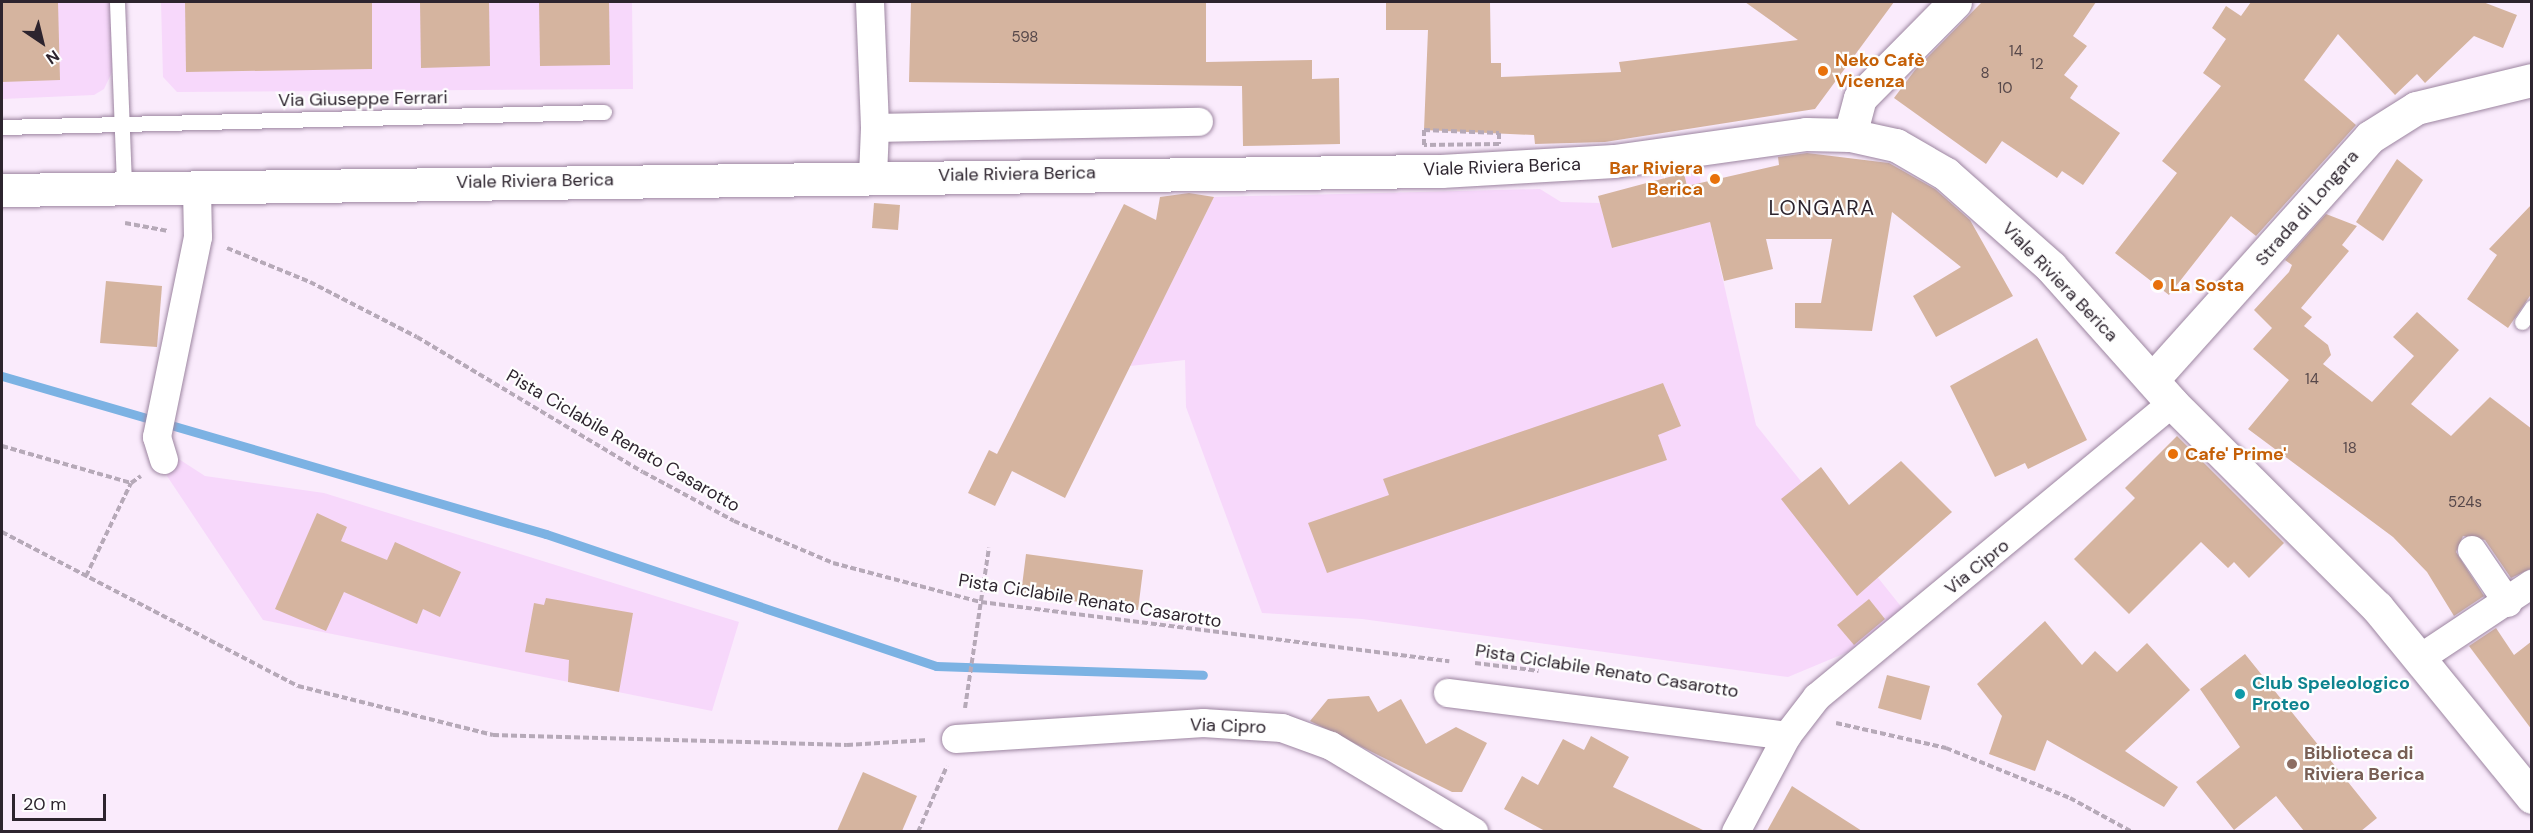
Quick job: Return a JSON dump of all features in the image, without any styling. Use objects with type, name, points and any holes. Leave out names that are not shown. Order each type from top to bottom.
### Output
[{"type":"main road","points":[[1850,135],[1860,98],[1955,2]]},
{"type":"main road","name":"Strada di Longara","points":[[2162,391],[2370,137],[2416,108],[2532,80]]},
{"type":"main road","name":"Viale Riviera Berica","points":[[2,190],[1541,168],[1757,136],[1850,135],[1896,145],[1963,189],[2051,267],[2162,391],[2314,540],[2419,659],[2532,797]]},
{"type":"street","points":[[870,2],[875,128],[873,176]]},
{"type":"street","points":[[875,128],[1199,122]]},
{"type":"street","points":[[160,448],[198,237],[197,188]]},
{"type":"street","name":"Via Cipro","points":[[1736,831],[1787,736],[1817,697],[2162,391]]},
{"type":"street","points":[[2472,550],[2508,603]]},
{"type":"street","points":[[2419,659],[2508,603],[2532,584]]},
{"type":"street","points":[[1448,693],[1787,736]]},
{"type":"street","name":"Via Cipro","points":[[956,739],[1203,723],[1282,728],[1331,746],[1474,831]]},
{"type":"lane","points":[[117,2],[124,188]]},
{"type":"lane","name":"Via Giuseppe Ferrari","points":[[2,127],[604,112]]},
{"type":"lane","points":[[2522,322],[2532,307]]},
{"type":"path","name":"Pista Ciclabile Renato Casarotto","points":[[117,221],[198,237],[310,282],[417,337],[734,521],[833,563],[981,602],[1141,626],[1460,662]]},
{"type":"path","points":[[2,446],[131,483]]},
{"type":"path","points":[[86,576],[131,483],[160,448]]},
{"type":"path","points":[[2,532],[298,686],[493,735],[837,745],[956,739]]},
{"type":"path","points":[[970,694],[989,548]]},
{"type":"path","name":"Pista Ciclabile Renato Casarotto","points":[[1471,663],[1551,674]]},
{"type":"path","points":[[1830,722],[1947,748],[2070,798],[2132,831]]},
{"type":"shaded area","points":[[2,2],[111,2],[113,70],[104,89],[94,95],[2,99]]},
{"type":"shaded area","points":[[161,2],[632,2],[633,89],[177,92],[163,77]]},
{"type":"shaded area","points":[[1698,170],[1756,425],[1903,609],[1848,652],[1788,677],[1362,619],[1262,613],[1186,407],[1185,360],[1130,366],[1214,197],[1540,189],[1561,202],[1600,203],[1613,248],[1697,225],[1684,173]]},
{"type":"shaded area","points":[[171,454],[205,476],[324,493],[739,622],[712,711],[263,620],[167,476]]},
{"type":"building","points":[[2,2],[58,2],[60,80],[2,82]]},
{"type":"building","points":[[185,2],[372,2],[372,69],[186,72]]},
{"type":"building","points":[[420,2],[489,2],[490,66],[421,68]]},
{"type":"building","points":[[539,2],[609,2],[610,65],[540,66]]},
{"type":"building","points":[[911,2],[1206,2],[1206,62],[1312,60],[1312,79],[1339,78],[1340,144],[1243,146],[1242,86],[909,82]]},
{"type":"building","points":[[1386,2],[1490,2],[1491,63],[1501,63],[1501,77],[1621,72],[1619,62],[1798,40],[1745,2],[1894,2],[1815,109],[1605,142],[1535,144],[1534,135],[1424,130],[1428,30],[1386,30]]},
{"type":"building","points":[[1982,2],[2096,2],[2073,36],[2087,46],[2064,75],[2078,86],[2070,98],[2120,133],[2083,185],[2062,171],[2057,178],[2002,141],[1986,164],[1894,98],[1915,70]]},
{"type":"building","points":[[2251,2],[2483,2],[2517,15],[2503,48],[2474,36],[2425,83],[2417,74],[2395,95],[2338,34],[2304,80],[2356,125],[2256,236],[2231,216],[2169,295],[2115,253],[2177,173],[2162,161],[2221,86],[2203,73],[2226,39],[2212,28],[2226,6],[2241,16]]},
{"type":"building","points":[[1807,153],[1889,163],[1935,189],[1970,220],[2013,296],[1936,337],[1913,296],[1961,267],[1892,212],[1872,331],[1795,328],[1795,303],[1821,303],[1832,239],[1766,239],[1773,269],[1724,281],[1710,222],[1612,248],[1598,196],[1684,173],[1687,186],[1779,165],[1778,157]]},
{"type":"building","points":[[2397,159],[2423,180],[2383,241],[2356,222]]},
{"type":"building","points":[[1189,193],[1214,197],[1065,498],[1012,471],[995,506],[968,493],[989,450],[997,454],[1124,204],[1156,220],[1160,197]]},
{"type":"building","points":[[874,203],[900,205],[898,230],[872,228]]},
{"type":"building","points":[[2532,204],[2532,293],[2508,328],[2467,299],[2497,255],[2489,249]]},
{"type":"building","points":[[2326,214],[2357,226],[2342,245],[2349,251],[2301,308],[2312,317],[2304,326],[2328,345],[2331,355],[2323,364],[2372,402],[2414,356],[2393,337],[2417,312],[2459,350],[2411,404],[2451,436],[2490,397],[2532,429],[2532,568],[2511,578],[2485,540],[2463,536],[2456,552],[2484,596],[2454,616],[2427,572],[2393,537],[2248,429],[2289,380],[2253,349],[2272,328],[2254,310],[2289,272],[2292,265],[2285,260]]},
{"type":"building","points":[[106,281],[162,286],[157,347],[100,343]]},
{"type":"building","points":[[2037,338],[2087,440],[2028,469],[2025,463],[1995,477],[1950,386]]},
{"type":"building","points":[[1663,383],[1681,426],[1658,435],[1667,460],[1327,573],[1308,523],[1389,495],[1383,479]]},
{"type":"building","points":[[2177,436],[2284,543],[2249,578],[2234,562],[2228,568],[2201,542],[2129,614],[2074,559],[2135,498],[2125,488]]},
{"type":"building","points":[[1901,461],[1952,512],[1857,596],[1781,499],[1821,467],[1849,505]]},
{"type":"building","points":[[317,513],[347,527],[341,541],[387,560],[395,542],[461,572],[440,617],[423,609],[417,624],[344,592],[326,631],[275,609]]},
{"type":"building","points":[[1026,554],[1143,570],[1138,610],[1021,594]]},
{"type":"building","points":[[546,598],[633,613],[619,692],[568,682],[569,660],[525,652],[534,603],[544,605]]},
{"type":"building","points":[[1869,599],[1885,619],[1854,645],[1837,625]]},
{"type":"building","points":[[2045,621],[2082,665],[2095,651],[2117,672],[2147,643],[2190,690],[2125,751],[2178,787],[2164,807],[2047,740],[2035,771],[1989,754],[2002,716],[1977,684]]},
{"type":"building","points":[[2496,628],[2514,655],[2532,641],[2532,730],[2469,646]]},
{"type":"building","points":[[2245,654],[2377,818],[2361,831],[2304,831],[2276,796],[2234,830],[2196,782],[2240,747],[2200,689]]},
{"type":"building","points":[[1887,675],[1930,686],[1921,720],[1878,708]]},
{"type":"building","points":[[1369,696],[1378,712],[1401,699],[1426,744],[1456,727],[1487,743],[1462,792],[1452,792],[1310,721],[1328,699]]},
{"type":"building","points":[[1591,736],[1629,757],[1613,787],[1705,831],[1545,831],[1504,809],[1522,776],[1538,785],[1563,739],[1584,750]]},
{"type":"building","points":[[863,772],[917,796],[902,831],[837,831]]},
{"type":"building","points":[[1792,786],[1862,831],[1767,831]]},
{"type":"waterway","points":[[2,376],[546,534],[936,666],[1203,675]]},
{"type":"place","name":"Neko Cafè Vicenza","points":[[1823,71]]},
{"type":"place","name":"Bar Riviera Berica","points":[[1715,179]]},
{"type":"place","name":"La Sosta","points":[[2158,285]]},
{"type":"place","name":"Cafe' Prime'","points":[[2173,454]]},
{"type":"place","name":"Club Speleologico Proteo","points":[[2240,694]]},
{"type":"place","name":"Biblioteca di Riviera Berica","points":[[2292,764]]},
{"type":"district","name":"LONGARA","points":[[1822,208]]}]
